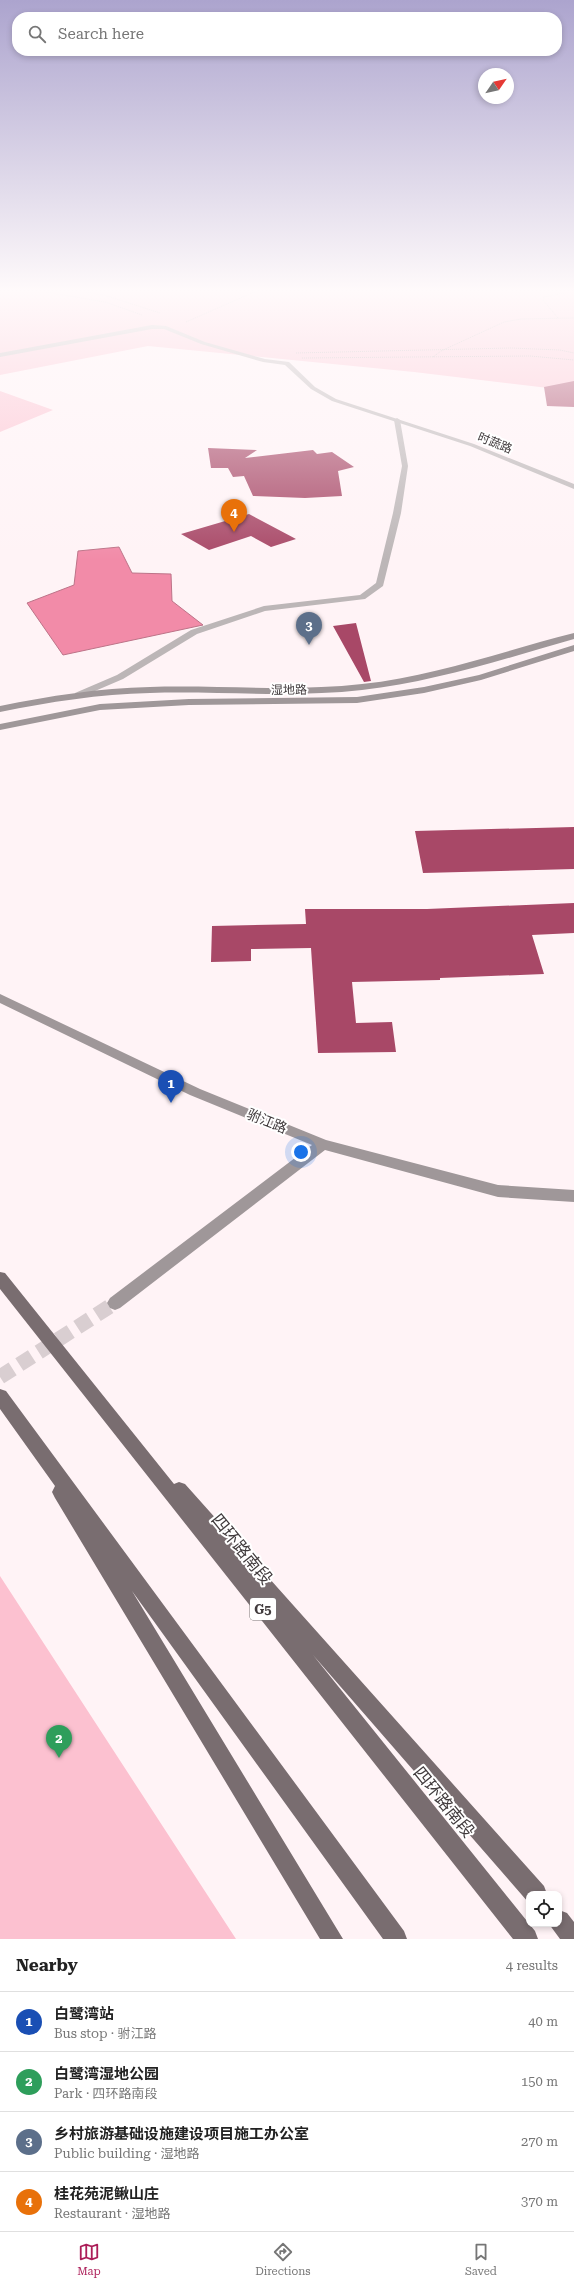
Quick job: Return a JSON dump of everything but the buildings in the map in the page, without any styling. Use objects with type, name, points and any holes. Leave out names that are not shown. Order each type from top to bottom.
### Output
[{"type":"highway","name":"四环路南段","points":[[0,1278],[527,1939]]},
{"type":"highway","points":[[79,1378],[533,1891]]},
{"type":"highway","points":[[0,1396],[396,1939]]},
{"type":"highway","points":[[19,1422],[332,1939]]},
{"type":"highway","points":[[562,1924],[574,1938]]},
{"type":"street","name":"时蔬路","points":[[304,379],[313,388],[334,400],[472,445],[574,487]]},
{"type":"street","points":[[78,695],[120,677],[194,632],[264,609],[362,597],[380,584],[397,513],[405,466],[397,420]]},
{"type":"street","name":"湿地路","points":[[0,709],[78,695],[120,691],[313,691],[363,687],[461,668],[574,636]]},
{"type":"street","name":"湿地路","points":[[0,727],[100,707],[188,702],[357,700],[424,690],[481,677],[574,648]]},
{"type":"street","name":"驸江路","points":[[0,998],[195,1092],[323,1144],[498,1192],[574,1196]]},
{"type":"street","points":[[115,1303],[323,1144]]},
{"type":"shaded area","points":[[477,379],[574,379],[574,391]]},
{"type":"shaded area","points":[[0,391],[53,410],[0,432]]},
{"type":"shaded area","points":[[119,547],[132,573],[171,574],[172,601],[203,625],[63,655],[27,603],[74,585],[78,551]]},
{"type":"shaded area","points":[[0,1576],[236,1939],[0,1939]]},
{"type":"tunnel","points":[[0,1377],[115,1303]]},
{"type":"place","name":"桂花苑泥鳅山庄","points":[[234,532]]},
{"type":"place","name":"乡村旅游基础设施建设项目施工办公室","points":[[309,645]]},
{"type":"place","name":"白鹭湾站","points":[[171,1103]]},
{"type":"place","name":"白鹭湾湿地公园","points":[[59,1758]]}]
